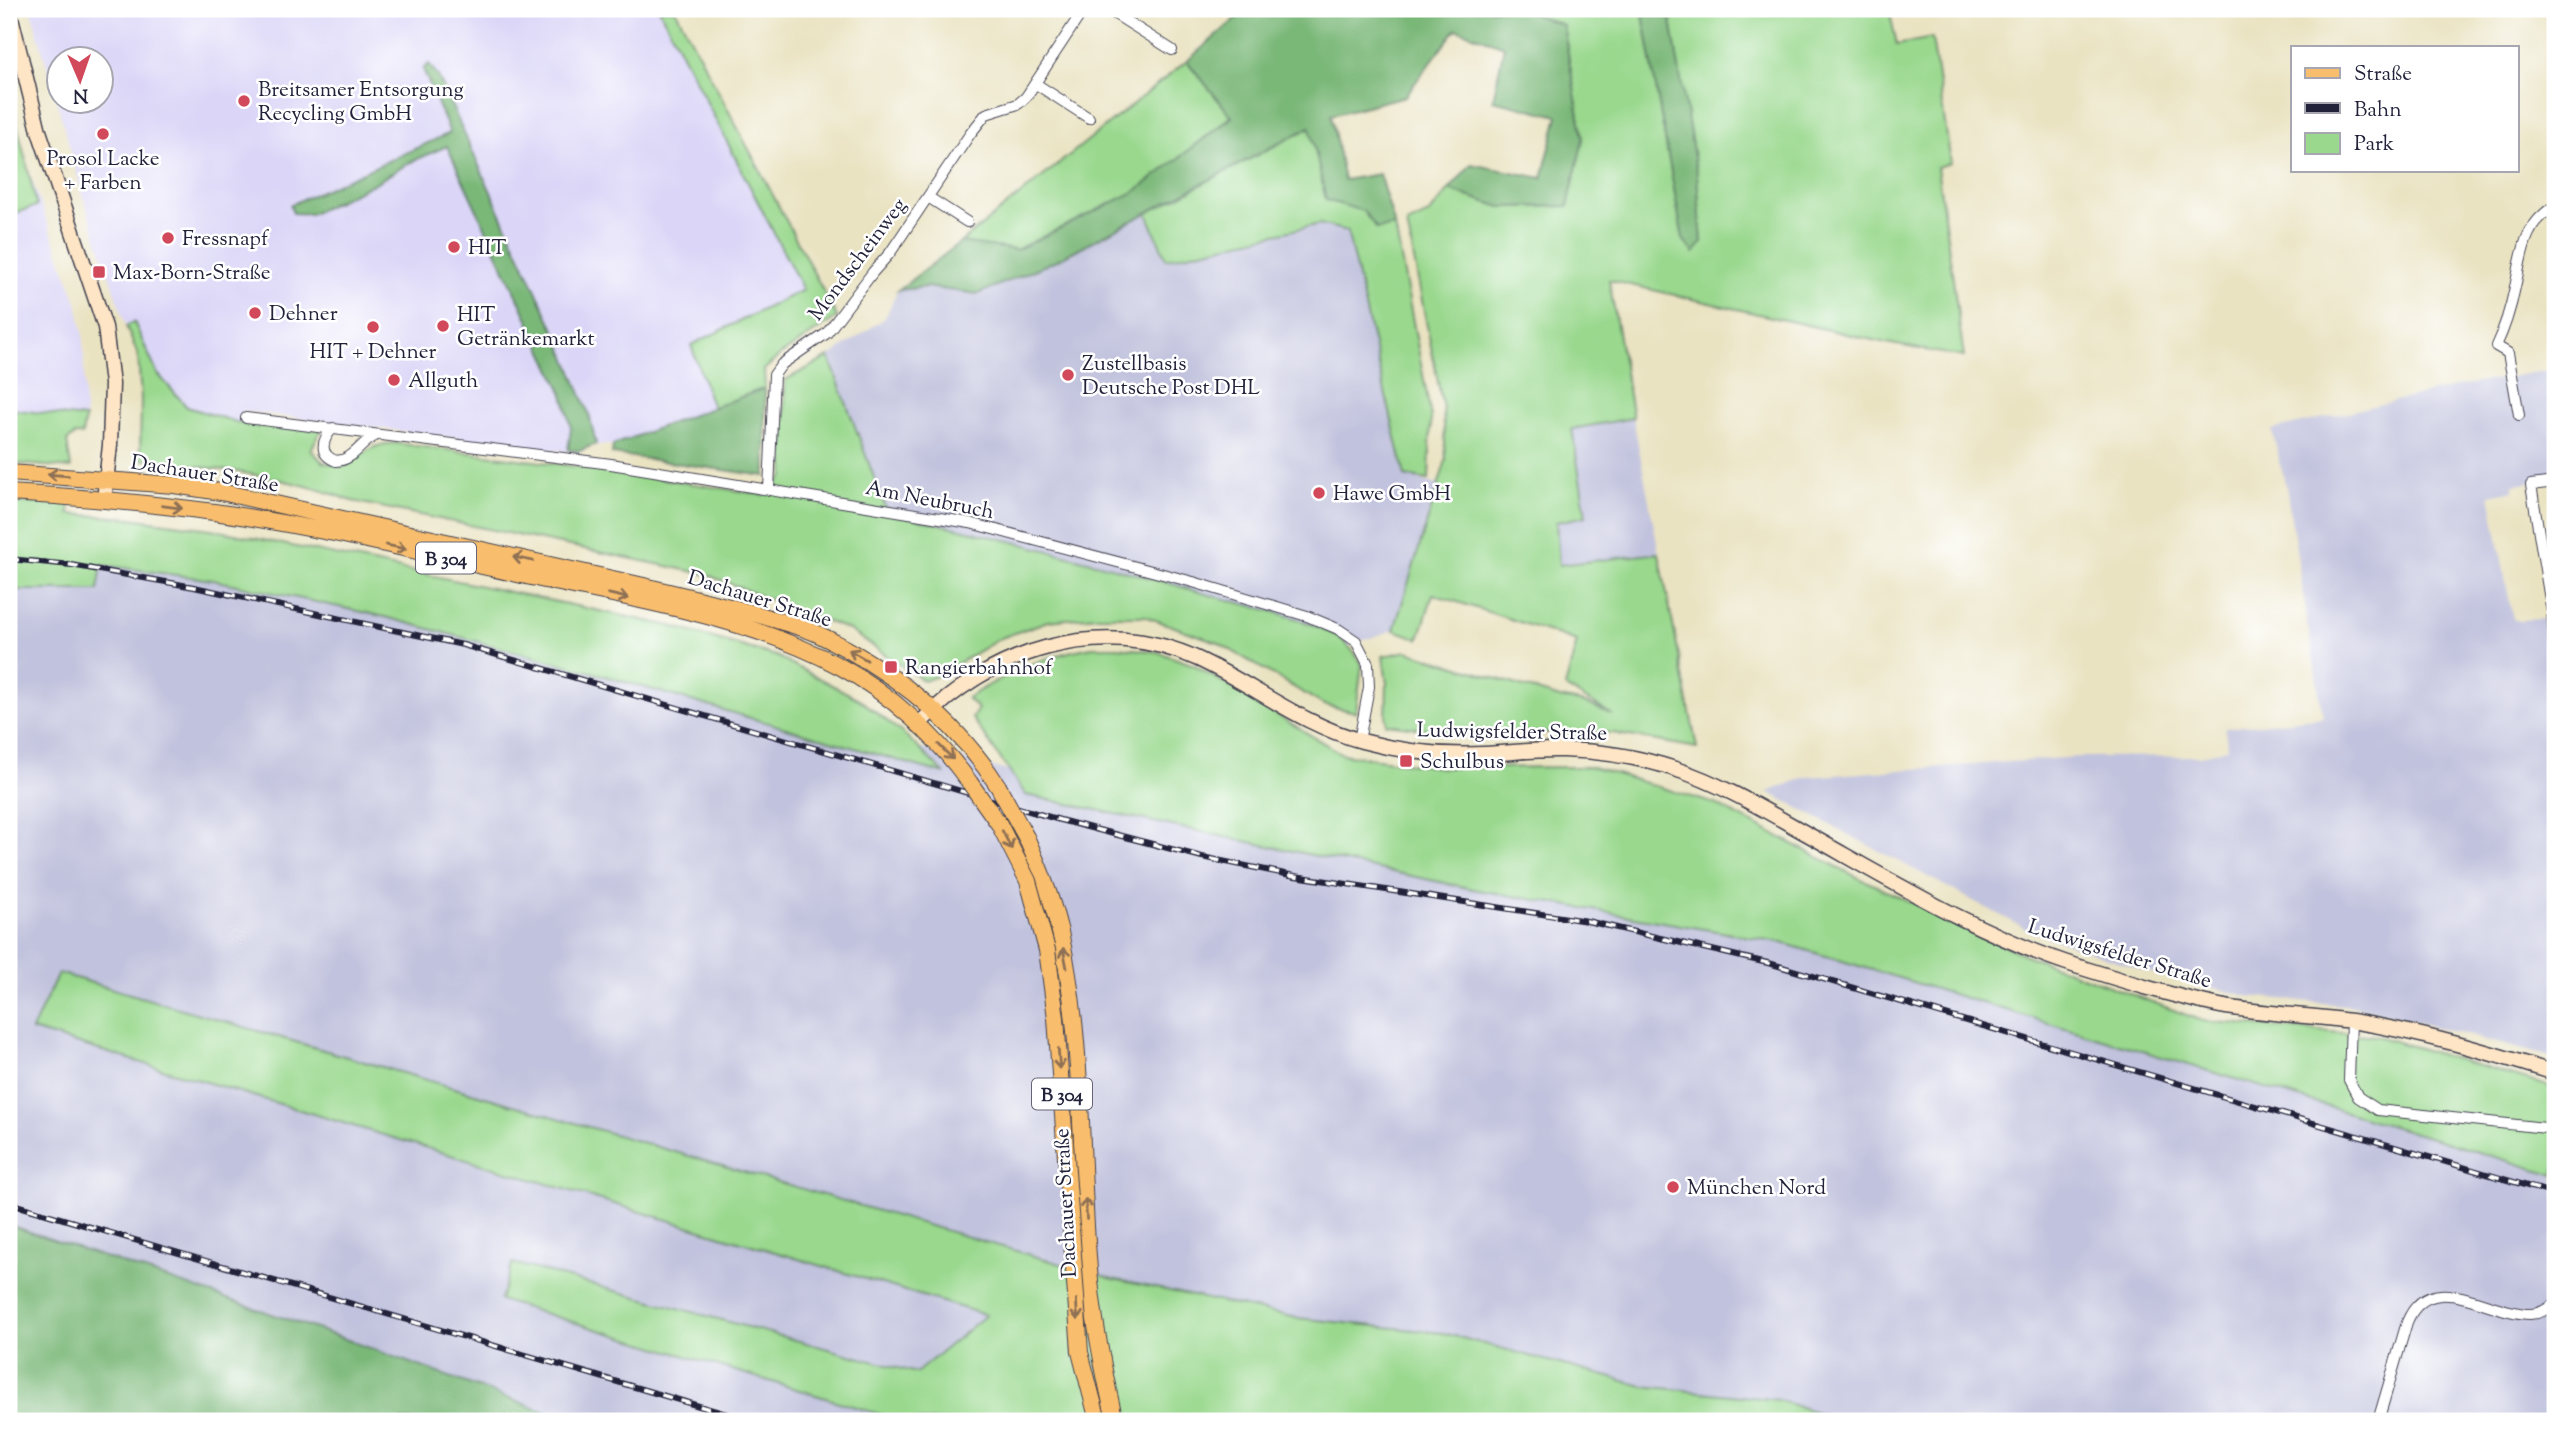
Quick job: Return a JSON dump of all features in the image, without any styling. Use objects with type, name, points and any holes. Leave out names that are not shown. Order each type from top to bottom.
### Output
[{"type":"main road","name":"B 304","points":[[9,472],[107,480]]},
{"type":"main road","name":"Dachauer Straße","points":[[107,480],[221,492],[732,607],[824,637],[877,667],[933,710],[980,758],[1022,827],[1044,876],[1059,930],[1068,973],[1080,1100],[1090,1280],[1099,1353],[1115,1421]]},
{"type":"main road","name":"B 304","points":[[9,493],[104,500]]},
{"type":"main road","name":"Dachauer Straße","points":[[104,500],[216,512],[282,524],[723,621],[793,646],[843,668],[892,701],[918,725],[952,758],[999,824],[1028,881],[1047,950],[1056,1018],[1080,1352],[1098,1421]]},
{"type":"street","name":"Dachauer Straße","points":[[9,9],[39,131],[105,327],[112,384],[104,500]]},
{"type":"street","name":"Mondscheinweg","points":[[769,490],[774,375],[782,364],[809,348],[827,333],[890,253],[986,114],[1018,104],[1026,97],[1084,9]]},
{"type":"street","points":[[1107,9],[1172,50]]},
{"type":"street","points":[[1036,84],[1089,118]]},
{"type":"street","name":"Mondscheinweg","points":[[928,197],[967,222]]},
{"type":"street","points":[[2519,415],[2508,353],[2496,345],[2508,315],[2522,248],[2541,215],[2555,206]]},
{"type":"street","name":"Am Neubruch","points":[[246,418],[611,464],[970,523],[1171,576],[1307,616],[1338,629],[1356,641],[1368,664],[1369,687],[1359,741]]},
{"type":"street","points":[[333,428],[326,435],[323,450],[326,456],[336,461],[350,458],[367,440],[381,434]]},
{"type":"street","points":[[2555,482],[2531,485],[2554,612],[2555,669]]},
{"type":"street","name":"Ludwigsfelder Straße","points":[[918,725],[933,710],[988,670],[1030,651],[1061,643],[1117,639],[1141,641],[1177,650],[1220,670],[1293,713],[1359,741],[1430,753],[1482,754],[1559,750],[1622,755],[1658,764],[1708,782],[1976,925],[2028,949],[2138,985],[2223,1006],[2351,1021],[2433,1037],[2555,1073]]},
{"type":"street","points":[[2351,1021],[2349,1080],[2358,1097],[2378,1110],[2555,1129]]},
{"type":"street","points":[[2378,1421],[2407,1322],[2420,1301],[2435,1294],[2455,1296],[2532,1315],[2555,1304]]},
{"type":"shaded area","points":[[31,9],[659,9],[803,290],[691,345],[713,408],[613,445],[596,445],[578,453],[242,411],[240,423],[187,407],[157,373],[134,323],[126,326],[84,199],[61,116],[116,116],[116,46],[46,46],[46,63]]},
{"type":"shaded area","points":[[9,92],[30,175],[77,302],[83,335],[85,418],[9,409]]},
{"type":"shaded area","points":[[1147,213],[1166,259],[1320,224],[1348,231],[1405,476],[1439,485],[1394,630],[1349,645],[1335,635],[1305,622],[1169,583],[967,530],[886,512],[829,357],[885,318],[898,290],[926,287],[978,294],[1059,259]]},
{"type":"shaded area","points":[[2555,369],[2555,479],[2514,484],[2514,490],[2490,495],[2513,620],[2546,619],[2551,755],[2555,755],[2555,1058],[2354,1006],[2247,996],[2145,971],[2028,930],[1768,792],[1806,777],[2076,757],[2201,756],[2227,748],[2225,728],[2323,717],[2286,487],[2272,430],[2454,387]]},
{"type":"shaded area","points":[[1633,418],[1659,553],[1559,566],[1556,522],[1586,515],[1572,428]]},
{"type":"shaded area","points":[[103,564],[213,580],[384,611],[1091,792],[1639,892],[2555,1158],[2555,1421],[1517,1421],[987,1316],[929,1392],[509,1276],[500,1300],[902,1421],[571,1421],[331,1334],[9,1225],[9,570]]},
{"type":"green space","points":[[659,9],[675,9],[837,317],[779,356],[764,370],[765,388],[713,408],[691,345],[803,290]]},
{"type":"green space","points":[[1247,9],[1518,9],[1563,25],[1583,139],[1568,206],[1501,207],[1449,190],[1471,164],[1542,178],[1558,116],[1493,100],[1504,46],[1456,29],[1405,96],[1331,115],[1344,180],[1379,174],[1395,226],[1377,229],[1363,211],[1326,200],[1310,127],[1057,260],[978,294],[926,287],[898,290],[961,242],[1016,250],[1136,191],[1232,117],[1187,61]]},
{"type":"green space","points":[[1518,9],[1642,9],[1683,239],[1694,252],[1702,243],[1697,175],[1669,9],[1889,9],[1897,45],[1932,38],[1951,163],[1937,167],[1964,357],[1886,343],[1609,280],[1633,418],[1572,429],[1586,516],[1556,522],[1559,565],[1659,553],[1697,748],[1613,733],[1454,733],[1386,724],[1387,683],[1383,656],[1407,651],[1560,698],[1585,703],[1613,715],[1565,687],[1577,641],[1433,594],[1419,639],[1394,630],[1446,460],[1443,408],[1407,224],[1429,214],[1449,190],[1501,207],[1568,206],[1583,139],[1563,25]]},
{"type":"green space","points":[[1642,9],[1669,9],[1697,175],[1702,243],[1694,253],[1683,239]]},
{"type":"green space","points":[[1187,61],[1232,116],[1139,190],[1016,250],[961,242]]},
{"type":"green space","points":[[429,64],[438,76],[565,354],[589,414],[596,444],[579,451],[568,450],[571,428],[563,394],[447,146],[311,214],[293,213],[290,205],[450,133],[423,69]]},
{"type":"green space","points":[[9,92],[37,206],[9,215]]},
{"type":"green space","points":[[1311,127],[1326,200],[1363,211],[1377,229],[1395,226],[1431,417],[1429,480],[1405,476],[1347,231],[1320,224],[1166,259],[1147,213]]},
{"type":"green space","points":[[134,322],[157,373],[187,407],[240,423],[323,430],[311,450],[323,462],[344,467],[373,448],[394,443],[611,471],[764,495],[784,476],[785,380],[829,357],[887,512],[1087,561],[1271,611],[1318,627],[1342,640],[1362,664],[1356,712],[1324,705],[1217,642],[1144,616],[1097,616],[1048,621],[1001,638],[924,681],[849,630],[705,574],[352,501],[275,479],[140,459],[141,400],[138,355],[126,326]]},
{"type":"green space","points":[[765,388],[766,476],[612,454],[613,445]]},
{"type":"green space","points":[[9,409],[85,418],[82,435],[75,435],[67,441],[71,468],[9,463]]},
{"type":"green space","points":[[9,502],[70,503],[69,514],[130,518],[211,529],[671,626],[776,656],[859,699],[906,736],[945,774],[577,668],[381,616],[213,580],[102,565],[98,590],[9,590]]},
{"type":"green space","points":[[1092,647],[1158,652],[1194,665],[1342,754],[1443,768],[1593,767],[1715,804],[1859,878],[2023,954],[2203,1021],[2377,1036],[2555,1088],[2555,1175],[1779,942],[1478,890],[1026,795],[972,718],[978,709],[967,698],[1026,666]]},
{"type":"green space","points":[[58,973],[1113,1279],[1297,1318],[1443,1333],[1643,1386],[1778,1400],[1844,1421],[902,1421],[500,1300],[513,1263],[916,1373],[986,1315],[32,1030]]},
{"type":"green space","points":[[9,1225],[331,1334],[571,1421],[9,1421]]},
{"type":"railway","points":[[9,559],[71,565],[194,587],[463,645],[1060,820],[1202,857],[1295,876],[1587,921],[1772,964],[2555,1194]]},
{"type":"railway","points":[[9,1203],[750,1421]]},
{"type":"place","name":"Breitsamer Entsorgung Recycling GmbH","points":[[244,101]]},
{"type":"place","name":"Prosol Lacke + Farben","points":[[103,134]]},
{"type":"place","name":"Fressnapf","points":[[168,238]]},
{"type":"place","name":"HIT","points":[[454,247]]},
{"type":"place","name":"Max-Born-Straße","points":[[99,272]]},
{"type":"place","name":"Dehner","points":[[255,313]]},
{"type":"place","name":"HIT Getränkemarkt","points":[[443,326]]},
{"type":"place","name":"HIT + Dehner","points":[[373,327]]},
{"type":"place","name":"Zustellbasis Deutsche Post DHL","points":[[1068,375]]},
{"type":"place","name":"Allguth","points":[[394,380]]},
{"type":"place","name":"Hawe GmbH","points":[[1319,493]]},
{"type":"place","name":"Rangierbahnhof","points":[[891,667]]},
{"type":"place","name":"Schulbus","points":[[1406,761]]},
{"type":"place","name":"München Nord","points":[[1673,1187]]}]
